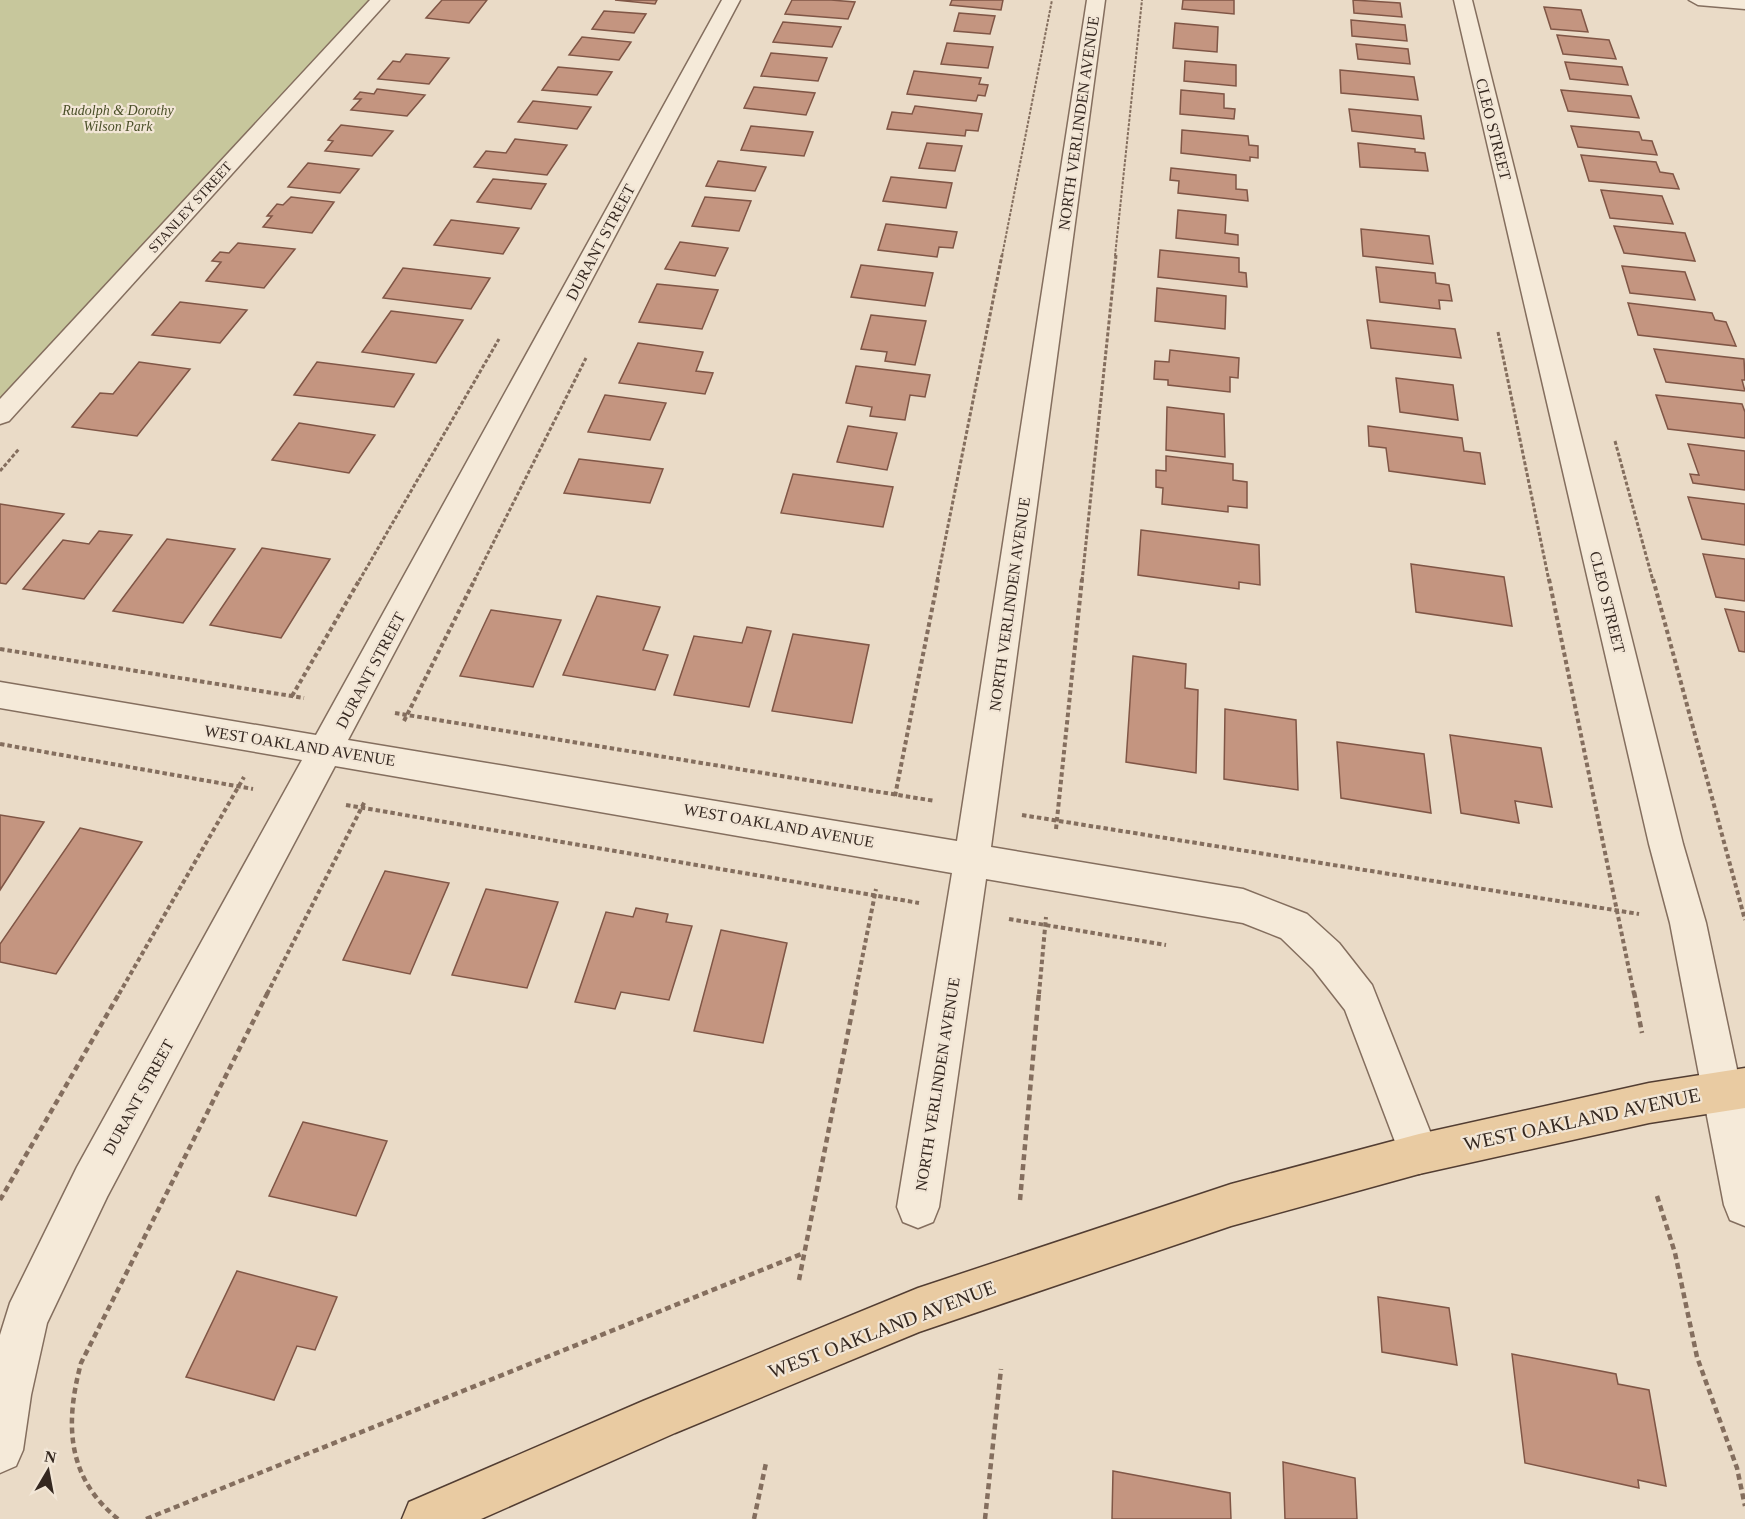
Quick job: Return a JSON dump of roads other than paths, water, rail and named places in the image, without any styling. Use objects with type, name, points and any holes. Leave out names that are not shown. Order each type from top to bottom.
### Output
[{"type":"main road","name":"WEST OAKLAND AVENUE","points":[[426,1519],[669,1412],[918,1310],[1231,1204],[1419,1154],[1649,1103],[1734,1089]]},
{"type":"street","name":"STANLEY STREET","points":[[0,415],[380,0]]},
{"type":"street","name":"DURANT STREET","points":[[0,1450],[8,1395],[26,1319],[92,1182],[731,0]]},
{"type":"street","name":"NORTH VERLINDEN AVENUE","points":[[918,1207],[972,858],[1096,0]]},
{"type":"street","name":"CLEO STREET","points":[[1463,0],[1663,832],[1734,1089],[1745,1205]]},
{"type":"street","points":[[1698,0],[1745,4]]},
{"type":"street","name":"WEST OAKLAND AVENUE","points":[[0,694],[885,843],[1243,906],[1294,926],[1326,956],[1359,998],[1419,1154]]},
{"type":"park label","name":"Rudolph & Dorothy Wilson Park","points":[[118,118]]}]
